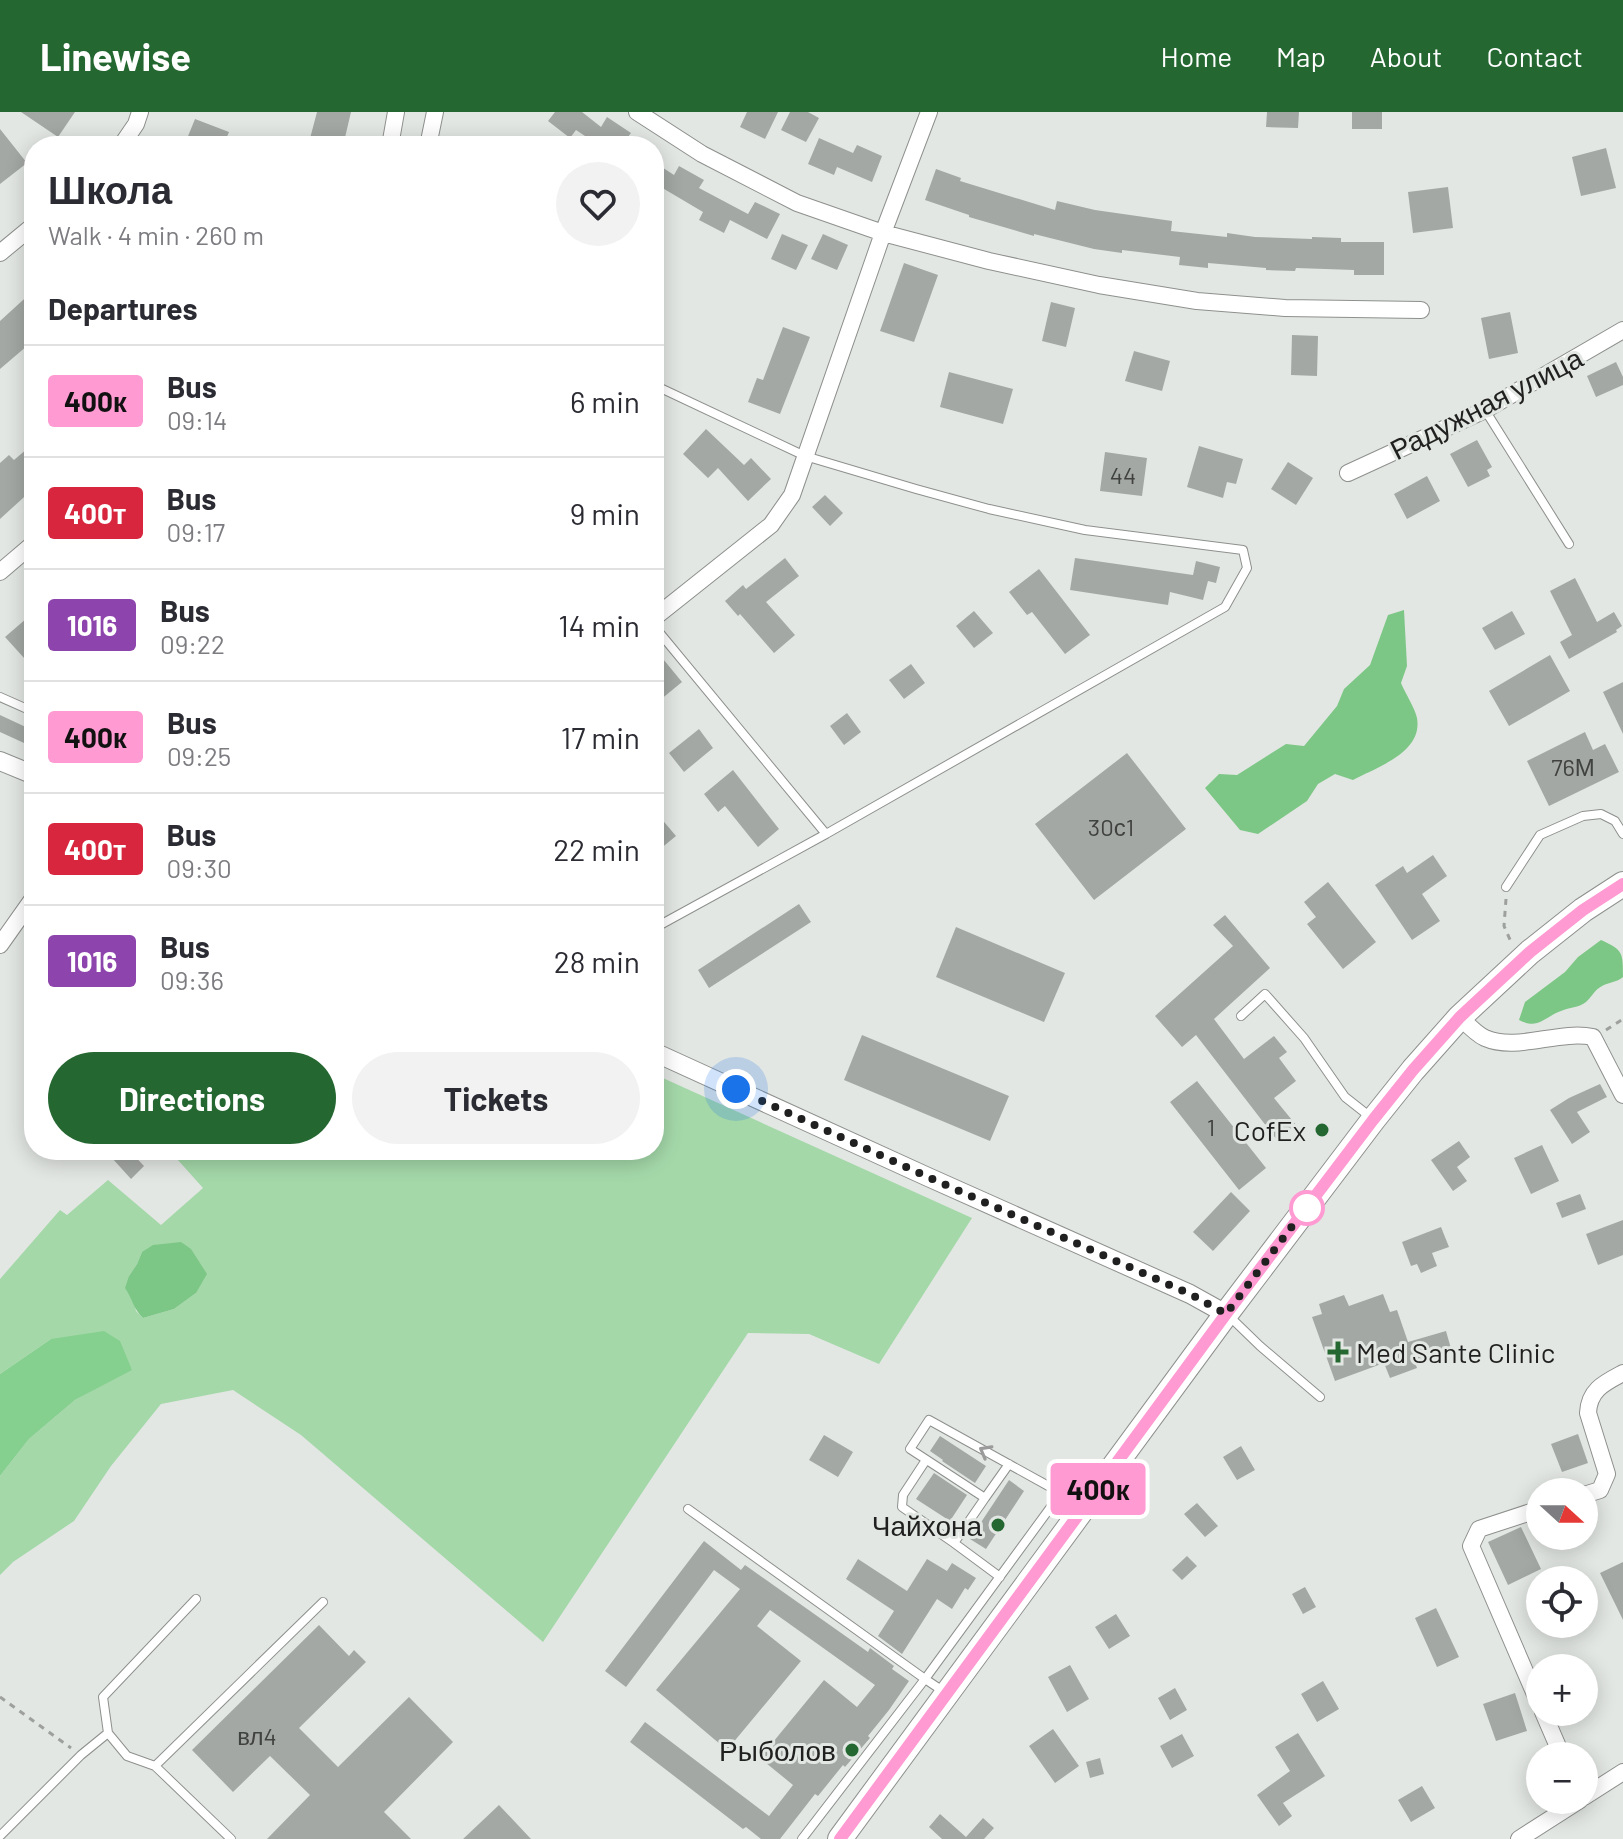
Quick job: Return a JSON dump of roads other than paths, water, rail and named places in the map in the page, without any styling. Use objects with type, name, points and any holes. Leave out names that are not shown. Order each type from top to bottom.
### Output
[{"type":"main road","points":[[840,1839],[1226,1314],[1373,1120],[1460,1017],[1530,952],[1583,910],[1623,884]]},
{"type":"street","points":[[128,136],[140,112]]},
{"type":"street","points":[[392,136],[396,112]]},
{"type":"street","points":[[430,136],[435,112]]},
{"type":"street","points":[[637,112],[702,154],[797,203],[883,233],[1099,285],[1197,301],[1285,308],[1421,310]]},
{"type":"street","points":[[664,610],[771,525],[792,495],[883,233],[929,112]]},
{"type":"street","points":[[0,253],[24,233]]},
{"type":"street","name":"Радужная улица","points":[[1348,473],[1485,410],[1623,330]]},
{"type":"street","points":[[0,572],[24,552]]},
{"type":"street","points":[[0,761],[24,771]]},
{"type":"street","points":[[0,945],[24,911]]},
{"type":"street","points":[[1460,1017],[1482,1037],[1504,1044],[1578,1034],[1593,1037],[1623,1095]]},
{"type":"street","points":[[664,1057],[1190,1294],[1226,1314]]},
{"type":"street","points":[[1598,1491],[1607,1474],[1588,1413],[1589,1404],[1594,1392],[1603,1383],[1623,1373]]},
{"type":"street","points":[[1526,1514],[1479,1529],[1471,1546],[1526,1674]]},
{"type":"street","points":[[1598,1786],[1623,1772]]},
{"type":"street","points":[[1519,1839],[1555,1814]]},
{"type":"lane","points":[[664,390],[805,456],[959,501],[1085,530],[1243,550],[1247,568],[1225,607],[664,923]]},
{"type":"lane","points":[[1485,410],[1569,544]]},
{"type":"lane","points":[[664,638],[826,834]]},
{"type":"lane","points":[[0,697],[24,708]]},
{"type":"lane","points":[[1506,887],[1540,835],[1583,816],[1601,814],[1615,821],[1623,834]]},
{"type":"lane","points":[[1241,1016],[1265,994],[1304,1038],[1345,1097],[1373,1120]]},
{"type":"lane","points":[[1226,1314],[1320,1397]]},
{"type":"lane","points":[[985,1498],[910,1449],[929,1420],[1061,1493]]},
{"type":"lane","points":[[926,1460],[903,1495],[902,1507],[1000,1577]]},
{"type":"lane","points":[[954,1543],[1009,1464]]},
{"type":"lane","points":[[802,1839],[925,1679],[1061,1493],[1105,1479]]},
{"type":"lane","points":[[688,1509],[947,1695]]},
{"type":"lane","points":[[196,1599],[103,1697],[108,1733],[127,1756],[155,1766],[231,1839]]},
{"type":"lane","points":[[155,1766],[323,1602]]},
{"type":"lane","points":[[0,1836],[81,1755],[108,1733]]},
{"type":"place","name":"CofEx","points":[[1322,1130]]},
{"type":"place","name":"Med Sante Clinic","points":[[1338,1352]]},
{"type":"place","name":"Чайхона","points":[[998,1525]]},
{"type":"place","name":"Рыболов","points":[[852,1750]]}]
